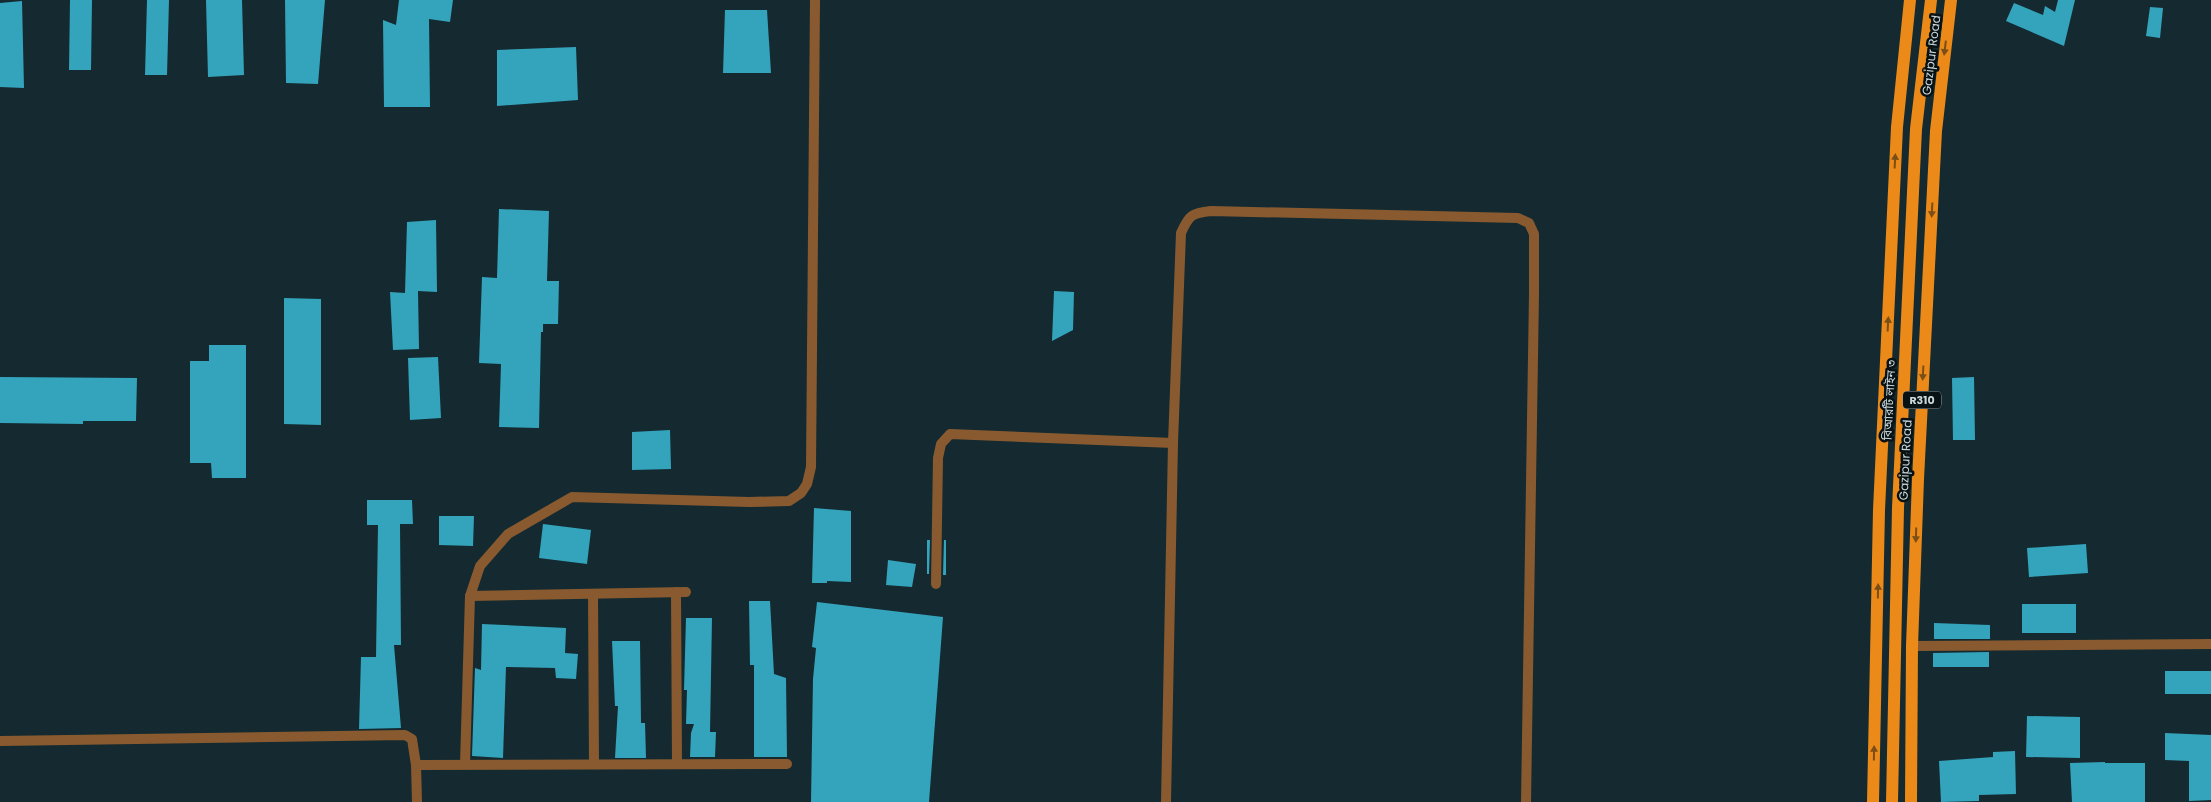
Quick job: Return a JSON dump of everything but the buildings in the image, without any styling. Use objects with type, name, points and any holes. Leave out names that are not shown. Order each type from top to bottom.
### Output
[{"type":"main road","name":"Gazipur Road","points":[[1873,802],[1879,510],[1895,157],[1910,0]]},
{"type":"main road","name":"বিআরটি লাইন ৩","points":[[1892,802],[1898,508],[1915,139],[1931,0]]},
{"type":"main road","name":"Gazipur Road","points":[[1911,802],[1912,646],[1918,479],[1936,131],[1951,0]]},
{"type":"street","points":[[465,764],[470,596],[480,566],[508,534],[572,497],[748,502],[789,501],[800,493],[807,484],[811,467],[815,0]]},
{"type":"street","points":[[1166,802],[1173,443],[1181,233],[1186,221],[1195,213],[1211,211],[1518,218],[1529,223],[1534,234],[1534,293],[1526,802]]},
{"type":"street","points":[[936,584],[938,458],[941,444],[950,434],[1173,443]]},
{"type":"street","points":[[470,596],[681,592],[677,764]]},
{"type":"street","points":[[593,594],[594,764]]},
{"type":"street","points":[[1912,646],[2211,644]]},
{"type":"street","points":[[0,741],[405,735],[412,739],[416,765],[417,802]]},
{"type":"street","points":[[416,765],[787,764]]}]
